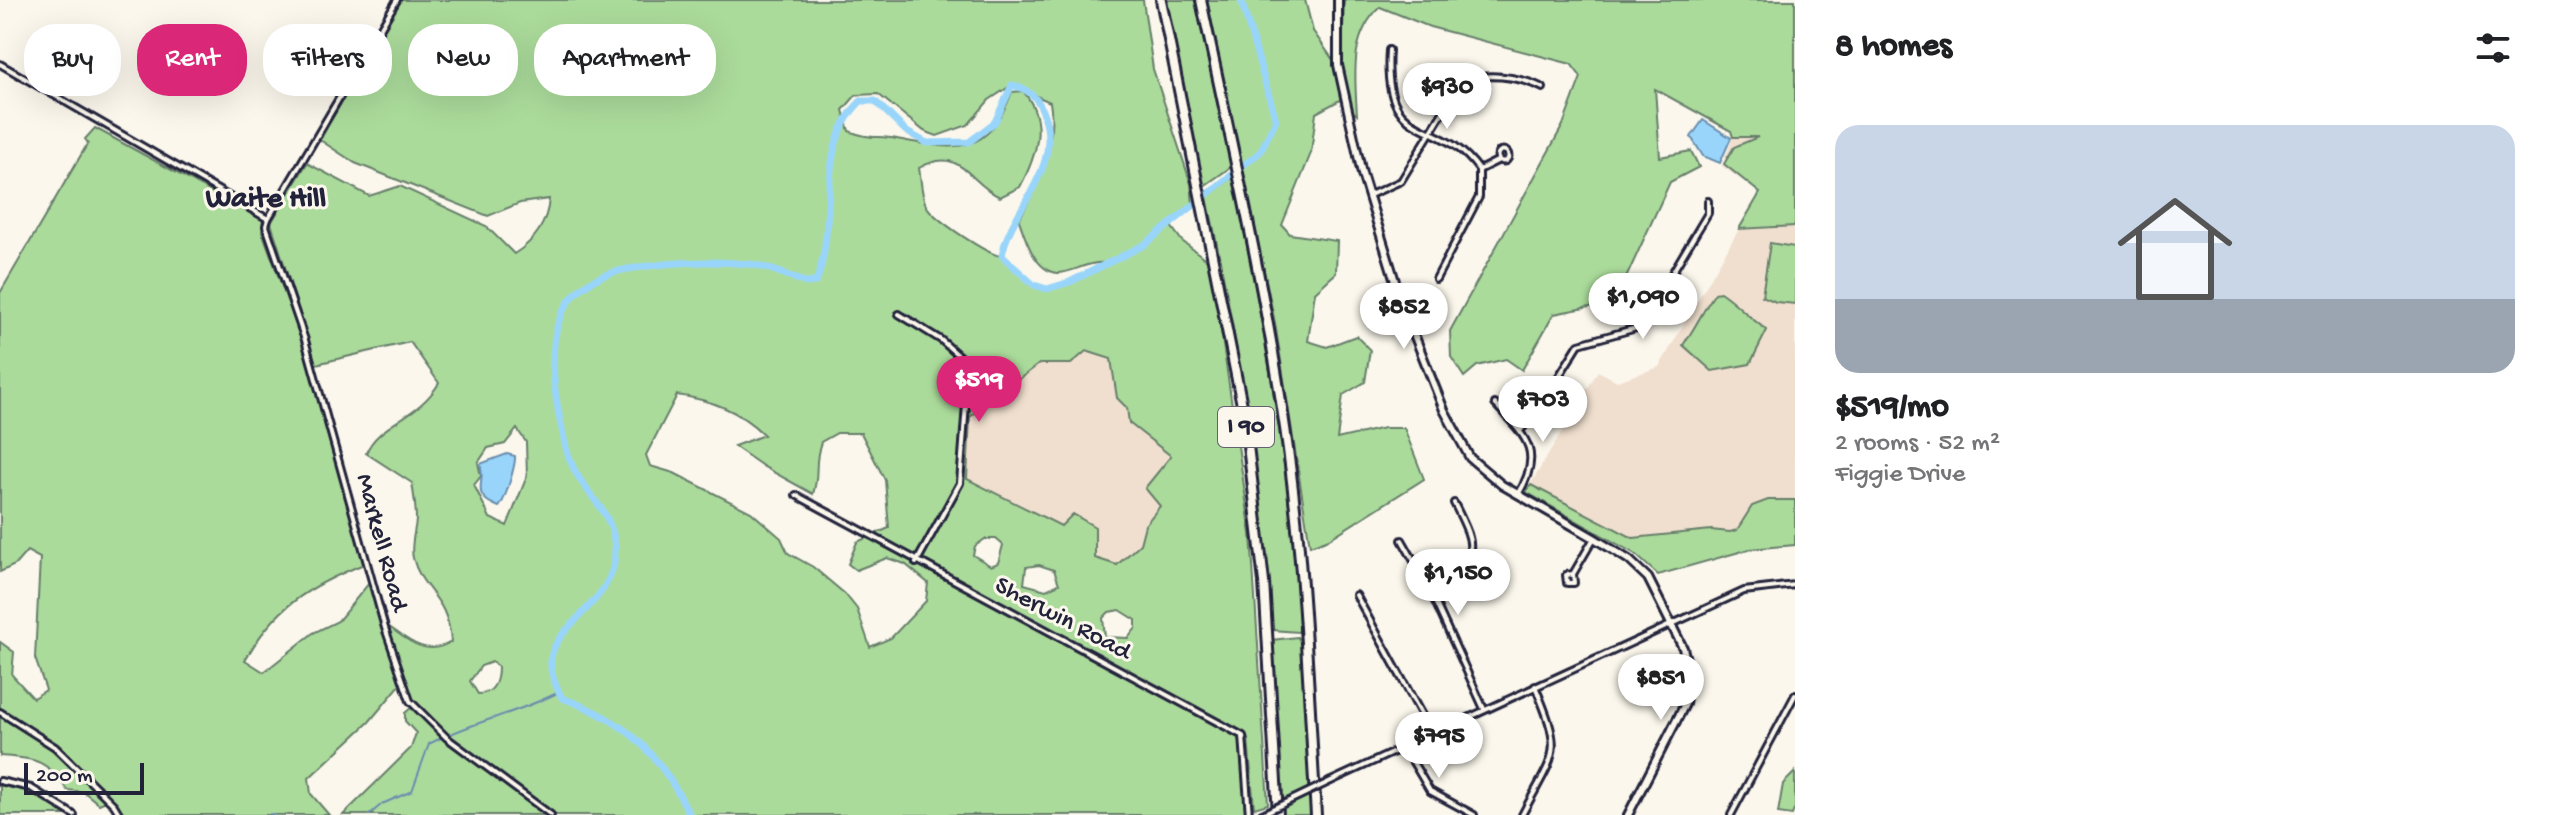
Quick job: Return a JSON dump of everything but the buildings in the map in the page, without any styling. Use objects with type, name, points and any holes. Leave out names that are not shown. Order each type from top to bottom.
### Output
[{"type":"highway","name":"I 90","points":[[1161,0],[1207,222],[1255,487],[1278,815]]},
{"type":"highway","name":"I 90","points":[[1201,0],[1233,145],[1277,380],[1296,514],[1316,815]]},
{"type":"main road","points":[[1338,0],[1340,76],[1368,196],[1402,304],[1444,410],[1470,458],[1518,495],[1629,560],[1648,578],[1672,624],[1689,672],[1685,704],[1628,815]]},
{"type":"street","points":[[0,64],[268,219],[397,0]]},
{"type":"street","points":[[1389,50],[1388,82],[1395,108],[1406,120],[1465,153],[1479,170],[1479,197],[1436,279]]},
{"type":"street","points":[[1368,196],[1401,181],[1454,90],[1467,80],[1490,77],[1533,83],[1543,88]]},
{"type":"street","points":[[1479,170],[1499,160]]},
{"type":"street","points":[[1520,431],[1538,410],[1579,344],[1631,332],[1650,315],[1708,213],[1708,201]]},
{"type":"street","name":"Markell Road","points":[[268,219],[266,226],[305,340],[399,673],[410,701],[447,738],[551,815]]},
{"type":"street","points":[[899,314],[941,340],[959,356],[968,378],[960,483],[916,563]]},
{"type":"street","points":[[1495,404],[1520,431],[1532,452],[1532,464],[1518,495]]},
{"type":"street","name":"Sherwin Road","points":[[796,495],[916,563],[1243,736],[1249,815]]},
{"type":"street","points":[[1427,584],[1462,563],[1471,552],[1472,537],[1454,503]]},
{"type":"street","points":[[1573,574],[1594,538]]},
{"type":"street","points":[[1402,540],[1427,584],[1484,709]]},
{"type":"street","points":[[1260,815],[1431,732],[1744,591],[1795,585]]},
{"type":"street","points":[[1356,595],[1431,732]]},
{"type":"street","points":[[1522,815],[1555,746],[1553,729],[1535,686]]},
{"type":"street","points":[[1731,815],[1795,695]]},
{"type":"street","points":[[0,712],[55,747],[114,805],[120,815]]},
{"type":"street","points":[[1404,746],[1430,791],[1474,815]]},
{"type":"street","points":[[0,781],[31,788],[74,815]]},
{"type":"shaded area","points":[[1795,122],[1795,545],[1750,549],[1658,575],[1635,554],[1526,492],[1598,371],[1617,381],[1659,367],[1760,193],[1722,166],[1733,137],[1728,123]]},
{"type":"shaded area","points":[[1086,350],[1112,359],[1117,398],[1127,408],[1129,423],[1171,456],[1161,506],[1145,525],[1141,544],[1117,565],[1095,558],[1095,526],[1073,514],[1061,526],[967,479],[970,417],[1039,364],[1052,365]]},
{"type":"green space","points":[[400,0],[1143,0],[1153,69],[1191,184],[1193,204],[1171,226],[1182,241],[1211,263],[1251,534],[1268,804],[1254,808],[1248,739],[1234,728],[984,599],[1242,737],[1246,815],[554,815],[449,737],[412,699],[388,626],[418,645],[434,648],[451,642],[445,614],[422,579],[413,558],[416,520],[412,483],[366,453],[380,434],[421,405],[439,383],[410,342],[316,364],[271,223],[307,163],[369,196],[400,186],[486,226],[514,254],[539,231],[549,199],[520,203],[488,216],[355,163],[320,140],[345,96],[392,96],[392,24],[386,24]],"holes":[[[1012,85],[1050,102],[1048,148],[1039,178],[1019,220],[1037,261],[1058,273],[1106,263],[1063,286],[1044,288],[1027,279],[1002,256],[985,250],[949,227],[926,205],[919,168],[933,162],[945,160],[955,163],[1000,197],[1020,187],[1035,150],[1038,126],[1031,102],[1023,91],[1012,92],[992,129],[980,139],[953,146],[857,134],[849,131],[843,110],[856,95],[878,94],[924,131],[937,136],[968,125],[989,100]],[[1086,351],[1111,359],[1117,398],[1127,408],[1129,423],[1171,456],[1145,488],[1160,506],[1145,525],[1140,544],[1117,565],[1095,558],[1095,527],[1073,514],[1061,526],[967,479],[970,417],[1039,364],[1071,364]],[[677,395],[713,403],[745,419],[764,435],[734,446],[813,494],[821,442],[837,433],[861,433],[885,480],[889,528],[857,542],[848,564],[856,570],[887,558],[905,564],[928,583],[926,601],[891,638],[870,647],[857,609],[845,594],[813,567],[788,553],[781,538],[751,512],[674,473],[650,466],[646,455]],[[517,429],[526,442],[527,476],[507,526],[490,518],[474,485],[481,476],[478,463],[488,448],[505,444]],[[985,539],[996,539],[1003,545],[998,563],[991,566],[973,555],[975,546]],[[1039,565],[1054,570],[1059,584],[1046,590],[1024,584],[1026,567]],[[1120,610],[1136,620],[1136,628],[1128,638],[1105,637],[1103,618],[1109,612]],[[492,662],[498,667],[496,682],[491,689],[478,694],[470,681],[481,666]]]},
{"type":"green space","points":[[1166,0],[1195,0],[1228,152],[1231,167],[1204,186]]},
{"type":"green space","points":[[1207,0],[1305,0],[1313,31],[1333,60],[1342,99],[1316,113],[1311,153],[1282,225],[1290,234],[1337,241],[1336,273],[1315,292],[1308,341],[1327,347],[1356,336],[1370,350],[1365,382],[1343,395],[1337,439],[1384,428],[1404,428],[1424,479],[1329,539],[1310,546],[1275,323]]},
{"type":"green space","points":[[1344,0],[1795,0],[1795,226],[1739,229],[1760,193],[1724,164],[1734,147],[1758,137],[1733,137],[1731,131],[1655,89],[1660,157],[1691,151],[1699,167],[1670,182],[1615,302],[1554,314],[1522,370],[1506,359],[1477,366],[1464,377],[1451,357],[1450,331],[1563,125],[1581,77],[1571,64],[1430,27],[1380,7],[1363,31],[1356,57],[1357,115],[1350,109],[1342,63]]},
{"type":"green space","points":[[95,128],[263,220],[262,231],[308,358],[364,564],[326,581],[295,600],[269,626],[245,660],[264,672],[313,633],[338,621],[369,583],[400,685],[369,722],[309,778],[311,794],[329,815],[122,815],[59,745],[0,710],[0,642],[14,652],[12,675],[33,698],[46,690],[35,658],[40,558],[27,551],[15,565],[0,572],[0,293],[88,143],[85,139]]},
{"type":"green space","points":[[1233,177],[1266,344],[1283,456],[1301,626],[1298,632],[1272,630],[1262,521],[1247,413],[1207,197]]},
{"type":"green space","points":[[1770,243],[1795,247],[1795,304],[1776,302],[1762,296]]},
{"type":"green space","points":[[1720,292],[1767,330],[1750,364],[1712,371],[1683,345],[1715,293]]},
{"type":"green space","points":[[1531,485],[1633,538],[1711,530],[1730,532],[1737,530],[1752,506],[1768,500],[1795,500],[1795,545],[1750,549],[1658,575],[1635,554],[1526,492]]},
{"type":"green space","points":[[1297,637],[1302,642],[1310,787],[1282,801],[1272,640]]},
{"type":"green space","points":[[412,707],[447,742],[545,815],[343,815],[411,748],[416,733],[405,721],[405,713]]},
{"type":"green space","points":[[0,715],[44,742],[106,801],[99,804],[84,792],[67,790],[53,772],[40,762],[0,756]]},
{"type":"green space","points":[[1795,772],[1795,808],[1792,815],[1778,813],[1783,784]]},
{"type":"green space","points":[[0,784],[28,790],[69,815],[0,815]]},
{"type":"green space","points":[[1310,794],[1312,815],[1282,815],[1282,808]]},
{"type":"water","points":[[1703,120],[1731,138],[1720,163],[1703,156],[1691,137]]},
{"type":"water","points":[[507,454],[515,456],[515,460],[499,507],[481,493],[480,464]]},
{"type":"waterway","points":[[690,815],[666,774],[639,742],[605,717],[562,698],[552,673],[551,658],[555,645],[606,585],[615,552],[607,518],[573,466],[559,415],[553,366],[554,343],[568,303],[582,288],[602,276],[673,263],[749,264],[806,283],[816,282],[823,259],[829,187],[837,141],[846,120],[861,101],[875,101],[907,132],[927,143],[969,142],[995,122],[1012,85],[1031,94],[1041,107],[1048,133],[1047,152],[1042,171],[1014,222],[1002,256],[1034,285],[1047,289],[1070,282],[1144,245],[1260,152],[1276,120],[1241,0]]},
{"type":"waterway","points":[[369,815],[382,804],[412,791],[429,744],[559,692]]},
{"type":"waterway","points":[[270,814],[274,815]]},
{"type":"district","name":"Waite Hill","points":[[266,200]]}]
